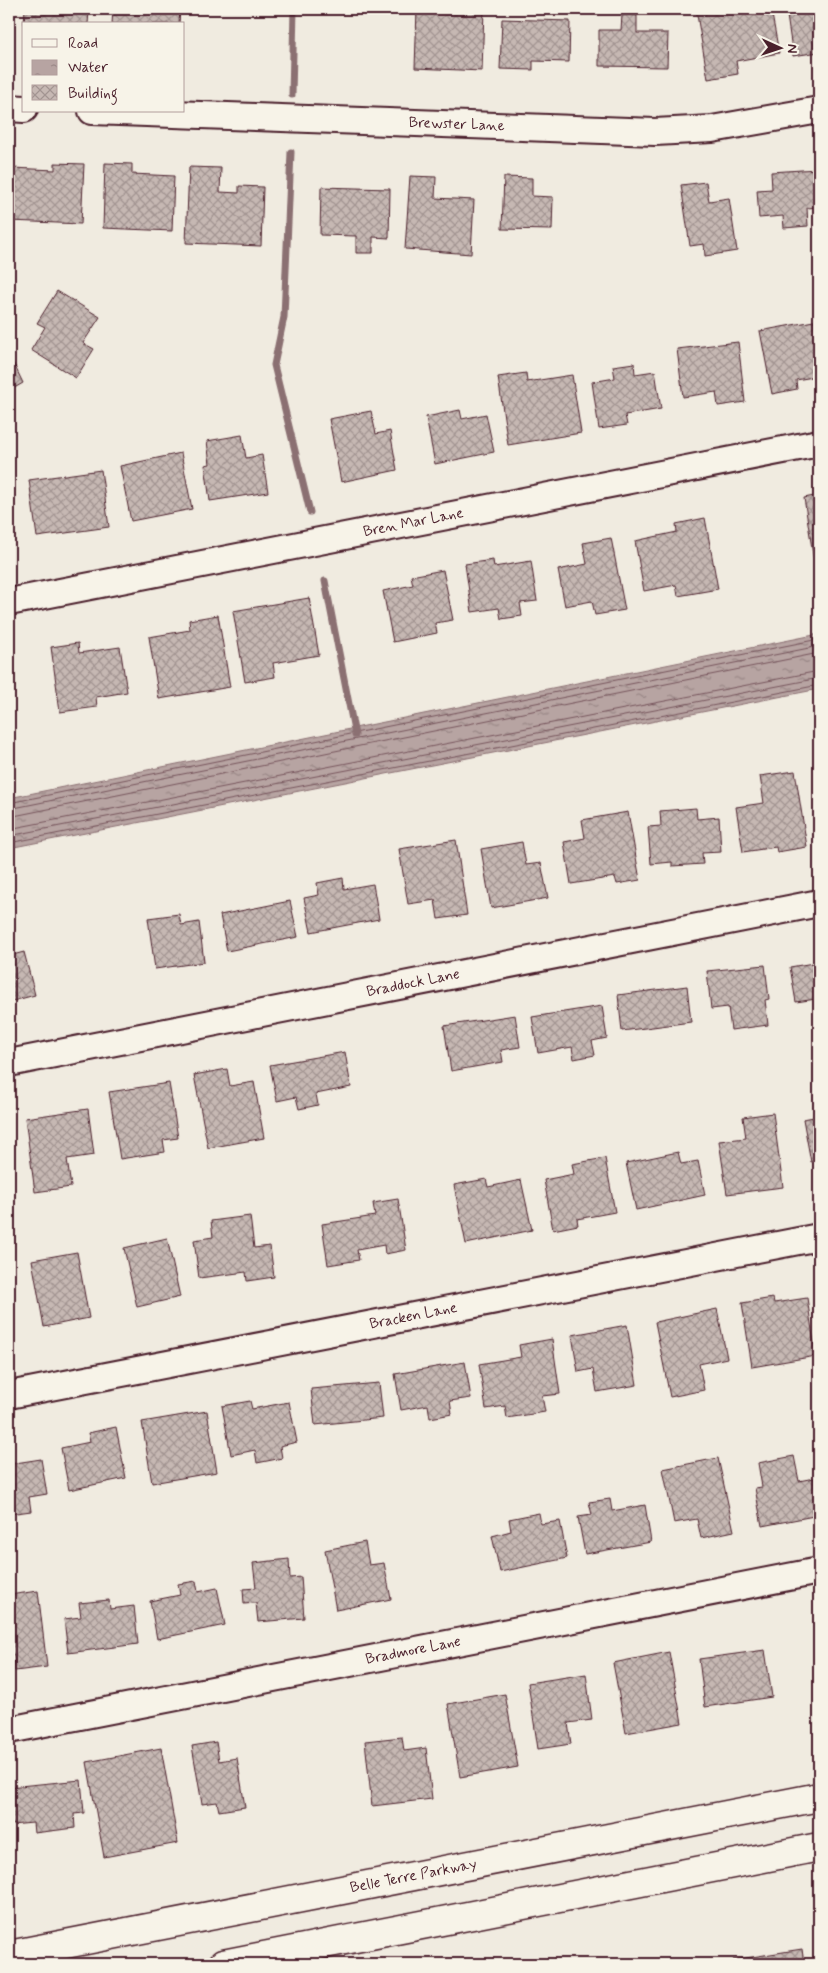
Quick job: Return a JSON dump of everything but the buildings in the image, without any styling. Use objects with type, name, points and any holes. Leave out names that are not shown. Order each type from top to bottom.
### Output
[{"type":"main road","name":"Belle Terre Parkway","points":[[9,1955],[819,1797]]},
{"type":"main road","points":[[224,1964],[819,1847]]},
{"type":"street","points":[[9,108],[22,109]]},
{"type":"street","name":"Brewster Lane","points":[[119,112],[655,132],[712,129],[819,110]]},
{"type":"street","name":"Bren Mar Lane","points":[[9,602],[819,444]]},
{"type":"street","name":"Braddock Lane","points":[[9,1063],[819,902]]},
{"type":"street","name":"Bracken Lane","points":[[9,1395],[819,1237]]},
{"type":"street","name":"Bradmore Lane","points":[[9,1730],[819,1571]]},
{"type":"water","points":[[819,634],[819,689],[9,848],[9,798]]},
{"type":"waterway","points":[[292,95],[294,9]]},
{"type":"waterway","points":[[291,152],[284,317],[274,365],[310,512]]},
{"type":"waterway","points":[[325,581],[355,735]]}]
